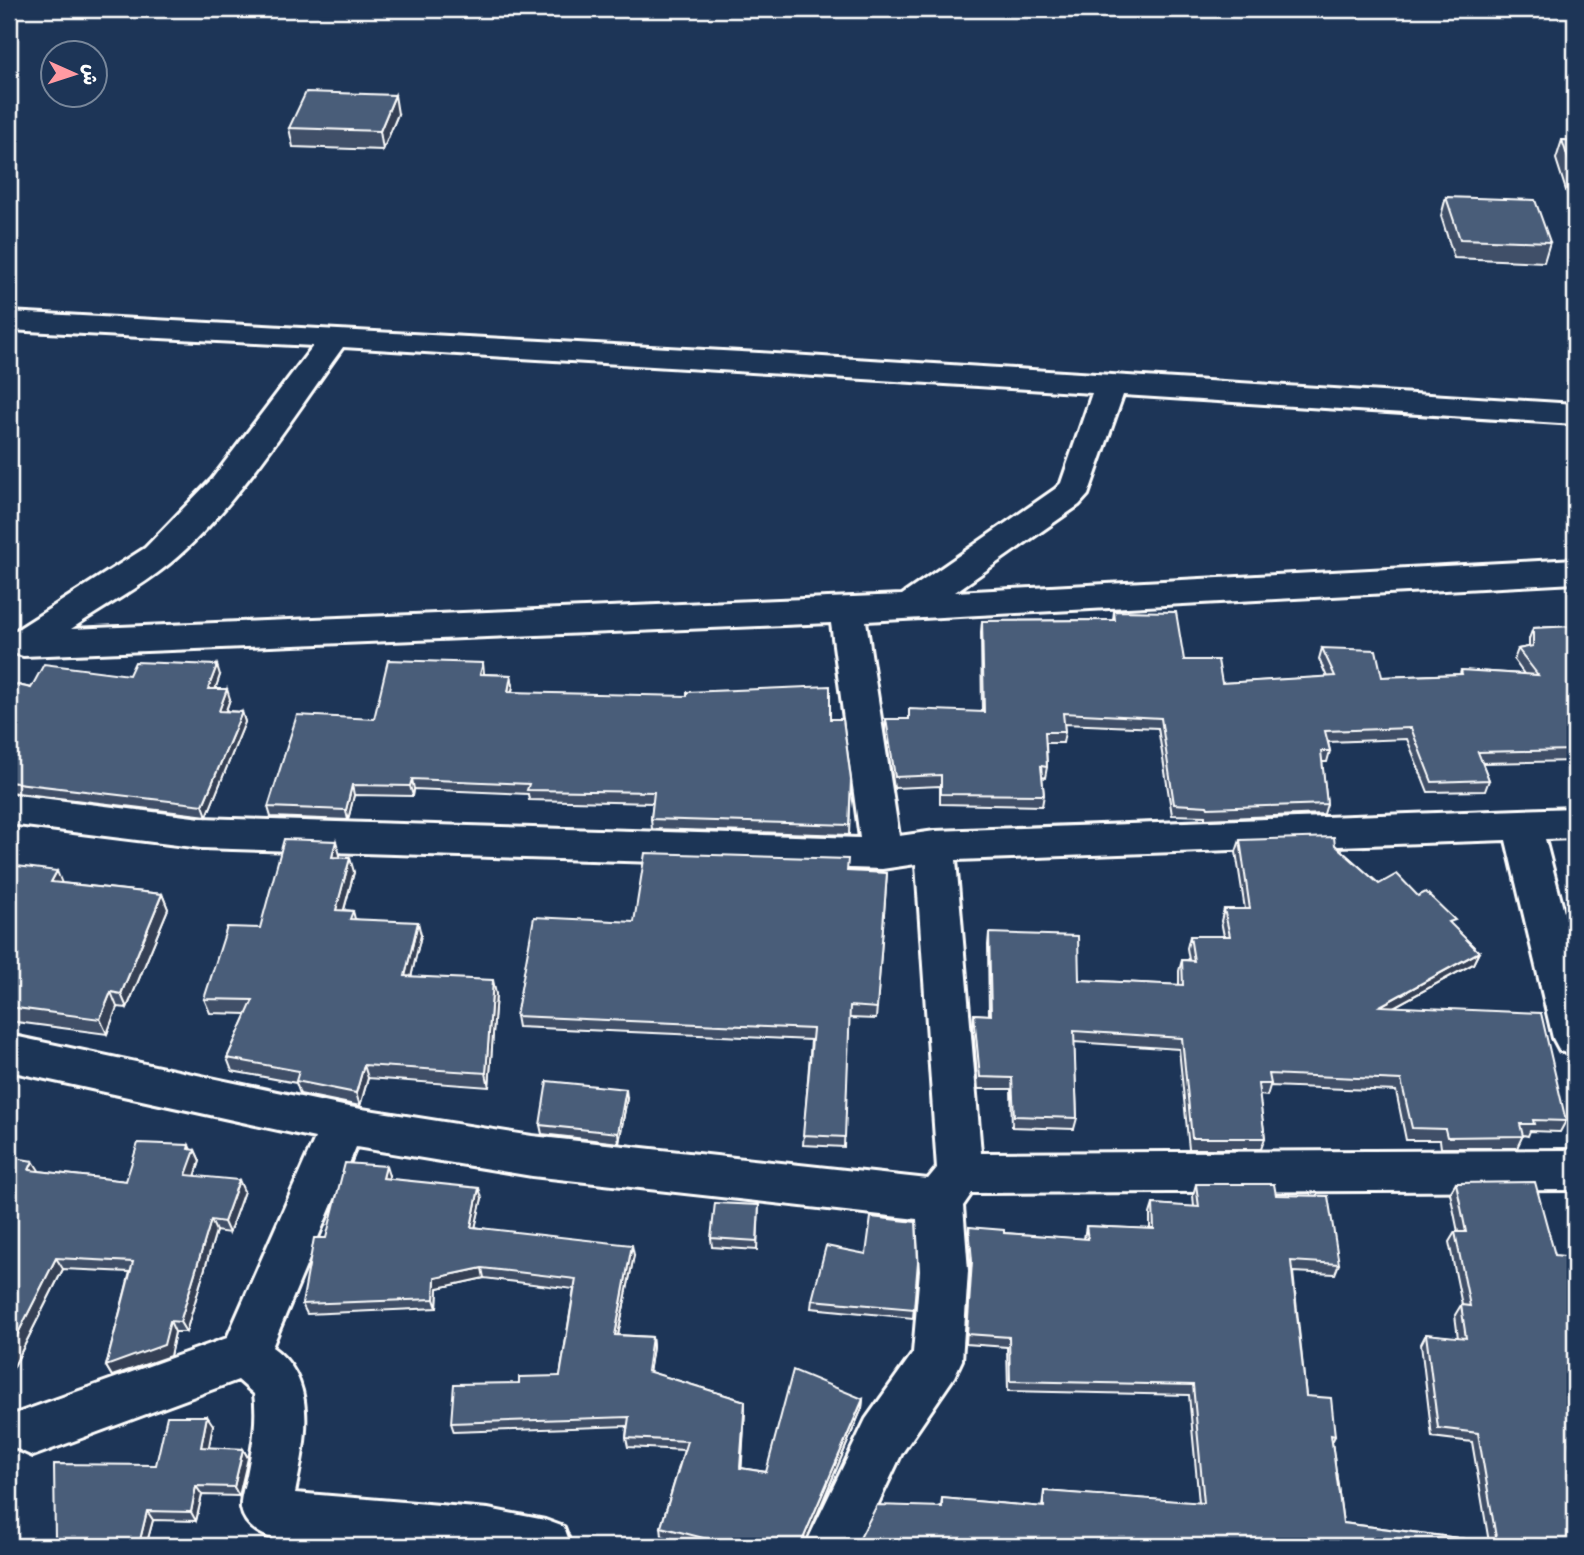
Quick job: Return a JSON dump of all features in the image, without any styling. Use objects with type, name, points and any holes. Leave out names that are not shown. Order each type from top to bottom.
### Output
[{"type":"street","points":[[9,321],[335,337],[1111,383],[1575,414]]},
{"type":"street","points":[[16,648],[157,556],[181,533],[223,486],[335,337]]},
{"type":"street","points":[[909,607],[1067,497],[1076,487],[1111,383]]},
{"type":"street","points":[[16,648],[909,607],[1575,571]]},
{"type":"street","points":[[847,610],[882,854]]},
{"type":"street","points":[[9,809],[201,833],[882,854],[935,846],[1575,823]]},
{"type":"street","points":[[1522,826],[1575,1038]]},
{"type":"street","points":[[831,1546],[884,1436],[937,1360],[949,1187],[935,846]]},
{"type":"street","points":[[9,1053],[343,1125],[532,1156],[949,1187],[1575,1170]]},
{"type":"street","points":[[33,1431],[244,1355],[343,1125]]},
{"type":"street","points":[[244,1355],[273,1379],[279,1396],[281,1416],[267,1507],[287,1518],[488,1535],[545,1546]]},
{"type":"building","points":[[306,92],[395,95],[380,131],[289,128]]},
{"type":"building","points":[[1562,140],[1575,141],[1575,179]]},
{"type":"building","points":[[1446,197],[1535,200],[1550,242],[1460,239]]},
{"type":"building","points":[[1114,611],[1176,612],[1184,660],[1218,660],[1222,683],[1335,676],[1322,648],[1376,650],[1382,677],[1462,674],[1461,670],[1538,675],[1518,649],[1533,646],[1533,628],[1575,626],[1575,750],[1478,752],[1489,780],[1432,782],[1411,728],[1325,731],[1330,751],[1321,751],[1327,804],[1208,808],[1174,804],[1161,718],[1063,713],[1065,732],[1045,732],[1047,767],[1041,766],[1044,795],[941,794],[941,775],[895,777],[886,719],[909,719],[909,709],[984,712],[982,621],[1115,620]]},
{"type":"building","points":[[388,660],[483,663],[480,674],[511,675],[508,692],[687,696],[687,692],[830,686],[830,719],[843,719],[851,780],[849,825],[651,819],[654,792],[527,790],[529,784],[412,779],[410,786],[352,785],[346,810],[268,807],[297,715],[374,719]]},
{"type":"building","points":[[135,662],[217,665],[208,689],[227,689],[219,711],[242,712],[203,805],[9,782],[9,683],[31,688],[44,664],[129,675]]},
{"type":"building","points":[[1334,837],[1335,845],[1379,884],[1397,874],[1418,896],[1426,892],[1455,920],[1449,922],[1479,952],[1380,1006],[1541,1013],[1566,1121],[1533,1120],[1534,1124],[1520,1124],[1523,1136],[1447,1137],[1445,1129],[1412,1128],[1401,1080],[1269,1074],[1271,1084],[1258,1084],[1265,1138],[1192,1138],[1182,1038],[1074,1031],[1077,1118],[1014,1116],[1012,1078],[980,1077],[974,1014],[991,1015],[989,933],[1078,936],[1079,980],[1183,985],[1182,960],[1194,961],[1190,936],[1230,936],[1224,909],[1250,909],[1240,840]]},
{"type":"building","points":[[284,839],[336,841],[332,857],[350,858],[336,910],[353,911],[350,919],[418,922],[405,976],[493,980],[486,1073],[364,1065],[356,1093],[296,1081],[299,1071],[227,1058],[253,1000],[204,999],[227,927],[260,928]]},
{"type":"building","points":[[645,853],[848,859],[847,871],[887,873],[877,1008],[850,1006],[845,1137],[803,1135],[813,1029],[516,1016],[534,917],[634,922]]},
{"type":"building","points":[[9,865],[57,871],[51,882],[162,894],[121,994],[111,992],[100,1019],[9,1007]]},
{"type":"building","points":[[547,1081],[626,1089],[618,1133],[540,1125]]},
{"type":"building","points":[[138,1143],[189,1145],[188,1149],[195,1150],[186,1175],[239,1180],[224,1222],[211,1220],[180,1322],[170,1321],[164,1345],[106,1366],[133,1262],[56,1258],[9,1351],[9,1157],[33,1161],[29,1170],[126,1181]]},
{"type":"building","points":[[345,1163],[386,1166],[383,1178],[479,1188],[471,1227],[632,1245],[615,1335],[652,1337],[647,1371],[745,1401],[740,1468],[766,1472],[793,1370],[863,1399],[803,1539],[859,1540],[877,1505],[942,1507],[942,1498],[1044,1507],[1044,1491],[1204,1503],[1193,1385],[1010,1381],[1009,1337],[967,1334],[972,1261],[969,1227],[1004,1230],[1004,1233],[1088,1239],[1086,1226],[1154,1229],[1153,1204],[1199,1207],[1196,1184],[1274,1184],[1276,1195],[1328,1196],[1339,1264],[1291,1261],[1306,1396],[1331,1398],[1335,1436],[1331,1435],[1343,1523],[1497,1543],[1478,1433],[1438,1428],[1426,1334],[1466,1338],[1461,1305],[1470,1306],[1455,1232],[1466,1232],[1456,1183],[1535,1182],[1555,1255],[1573,1257],[1575,1273],[1575,1444],[1570,1443],[1575,1471],[1575,1546],[1239,1546],[1174,1539],[1175,1546],[776,1546],[756,1540],[755,1546],[734,1546],[661,1527],[687,1441],[626,1438],[629,1417],[451,1423],[454,1384],[519,1383],[519,1377],[560,1376],[576,1279],[482,1268],[435,1278],[434,1299],[302,1304],[314,1238],[326,1238]]},
{"type":"building","points":[[715,1203],[759,1205],[757,1241],[711,1238]]},
{"type":"building","points":[[871,1217],[916,1222],[918,1262],[914,1309],[812,1300],[826,1246],[866,1254]]},
{"type":"building","points":[[167,1416],[207,1416],[201,1447],[243,1449],[234,1487],[196,1486],[191,1512],[147,1511],[139,1544],[29,1546],[55,1539],[54,1464],[156,1465]]}]
